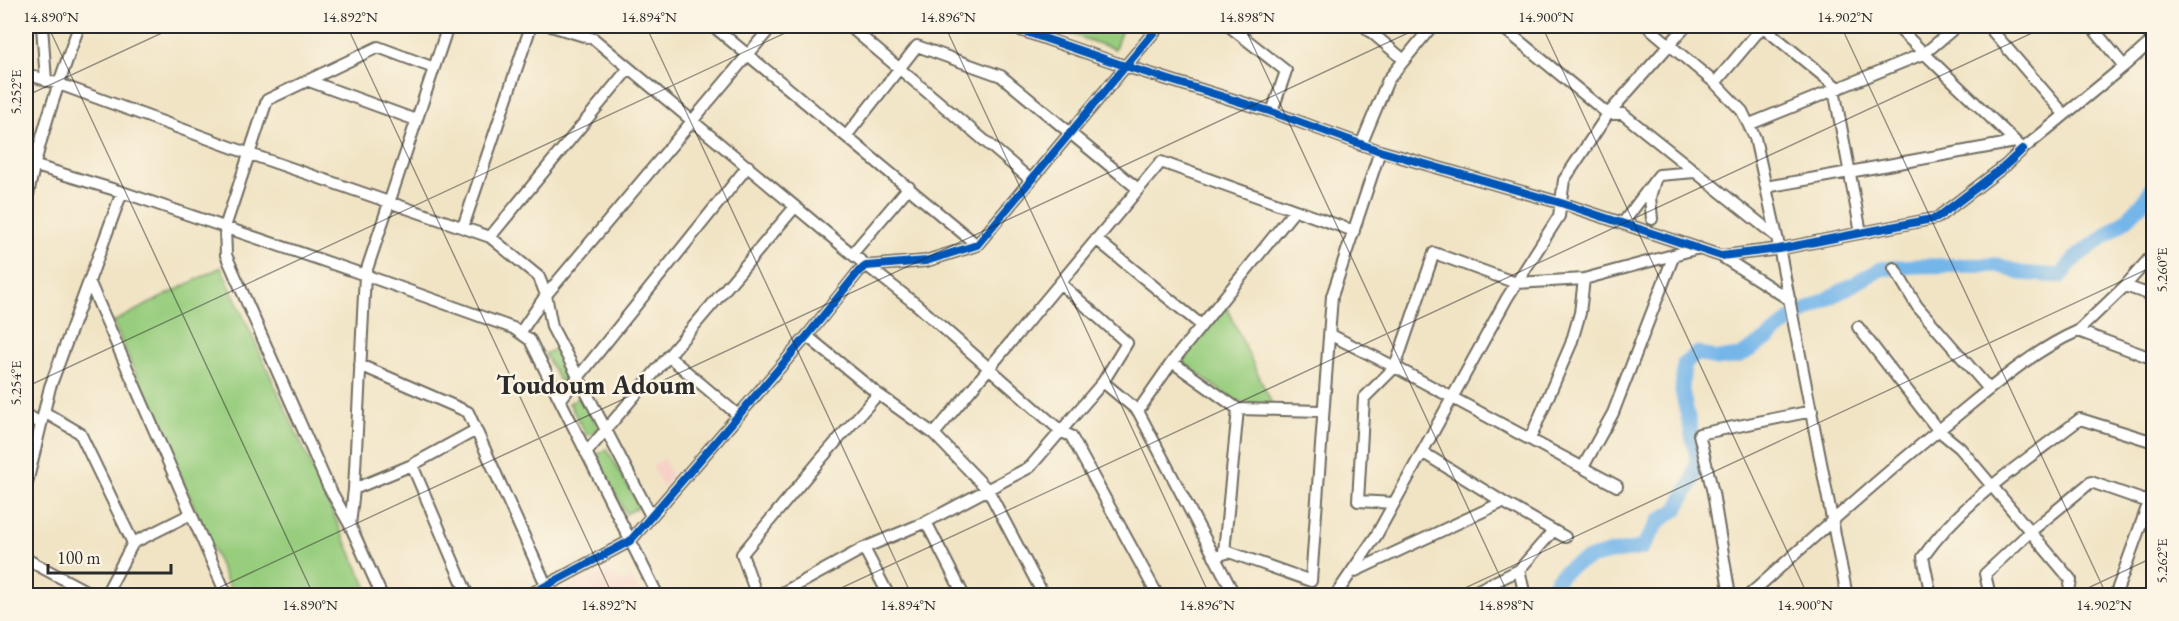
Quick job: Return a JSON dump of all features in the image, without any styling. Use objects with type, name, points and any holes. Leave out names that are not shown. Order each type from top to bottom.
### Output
[{"type":"street","points":[[42,26],[46,81]]},
{"type":"street","points":[[26,205],[29,165],[79,26]]},
{"type":"street","points":[[350,525],[354,489],[365,275],[448,26]]},
{"type":"street","points":[[463,227],[531,26]]},
{"type":"street","points":[[551,26],[594,39],[866,266],[917,305],[1062,432],[1071,436],[1158,596]]},
{"type":"street","points":[[713,26],[977,245]]},
{"type":"street","points":[[520,333],[546,295],[772,26]]},
{"type":"street","points":[[849,26],[1031,180]]},
{"type":"street","points":[[1009,26],[1125,66],[1272,112],[1380,152],[1561,203],[1699,248],[1721,256],[1790,300]]},
{"type":"street","points":[[527,596],[549,590],[630,541],[807,336],[859,271],[866,266],[926,261],[977,245],[1159,26]]},
{"type":"street","points":[[1229,26],[1286,71],[1272,112]]},
{"type":"street","points":[[1364,26],[1404,60]]},
{"type":"street","points":[[1361,145],[1388,80],[1432,26]]},
{"type":"street","points":[[1501,26],[1608,114],[1623,114],[1777,237]]},
{"type":"street","points":[[1647,26],[1715,83],[1742,111],[1755,138],[1790,300],[1847,596]]},
{"type":"street","points":[[1335,596],[1376,536],[1516,283],[1559,216],[1564,180],[1608,114],[1686,26]]},
{"type":"street","points":[[1715,83],[1763,26],[1836,89],[1861,233]]},
{"type":"street","points":[[1896,26],[2019,145]]},
{"type":"street","points":[[1750,124],[1924,53],[1957,26]]},
{"type":"street","points":[[1988,26],[2064,114]]},
{"type":"street","points":[[2091,26],[2124,66]]},
{"type":"street","points":[[1721,256],[1779,249],[1937,218],[2006,165],[2019,145],[2064,114],[2152,45]]},
{"type":"street","points":[[847,135],[917,46],[1001,76],[1138,189]]},
{"type":"street","points":[[382,596],[350,525],[328,486],[226,255],[225,227],[267,100],[378,47],[434,68]]},
{"type":"street","points":[[490,237],[629,68]]},
{"type":"street","points":[[26,74],[490,237],[540,278],[552,327],[651,516]]},
{"type":"street","points":[[309,81],[416,120]]},
{"type":"street","points":[[1766,187],[2019,145]]},
{"type":"street","points":[[1219,554],[1316,583],[1322,411],[1332,296],[1380,152]]},
{"type":"street","points":[[934,434],[1161,162],[1354,231]]},
{"type":"street","points":[[29,165],[122,192],[513,328],[530,340],[658,596]]},
{"type":"street","points":[[560,400],[748,166]]},
{"type":"street","points":[[1623,223],[1659,175],[1695,172]]},
{"type":"street","points":[[1652,219],[1650,197],[1655,180]]},
{"type":"street","points":[[852,254],[909,187]]},
{"type":"street","points":[[26,487],[50,387],[122,192]]},
{"type":"street","points":[[586,453],[795,207]]},
{"type":"street","points":[[1138,411],[1172,362],[1295,210]]},
{"type":"street","points":[[1096,239],[1201,326]]},
{"type":"street","points":[[1394,503],[1358,501],[1364,398],[1395,367],[1434,253],[1516,283],[1584,279],[1699,248]]},
{"type":"street","points":[[1748,596],[1938,430],[1989,389],[2058,339],[2078,331],[2125,286],[2154,253]]},
{"type":"street","points":[[1583,467],[1613,413],[1674,255]]},
{"type":"street","points":[[1894,268],[1917,306],[1989,389]]},
{"type":"street","points":[[1530,439],[1571,344],[1580,313],[1584,279]]},
{"type":"street","points":[[89,281],[227,596]]},
{"type":"street","points":[[777,596],[864,548],[926,522],[1030,467],[1062,432],[1103,382],[1127,343],[1060,284]]},
{"type":"street","points":[[2125,286],[2154,296]]},
{"type":"street","points":[[1858,327],[1938,430],[1960,448],[2071,580],[2068,596]]},
{"type":"street","points":[[2078,331],[2154,359]]},
{"type":"street","points":[[807,336],[878,394],[934,434],[987,490],[1044,596]]},
{"type":"street","points":[[1330,336],[1395,367],[1617,486]]},
{"type":"street","points":[[668,356],[738,415]]},
{"type":"street","points":[[1172,362],[1238,410],[1322,411]]},
{"type":"street","points":[[360,365],[468,412],[549,590]]},
{"type":"street","points":[[1103,382],[1138,411],[1219,554],[1234,596]]},
{"type":"street","points":[[757,596],[741,554],[878,394]]},
{"type":"street","points":[[1219,554],[1238,410]]},
{"type":"street","points":[[1730,596],[1713,493],[1699,434],[1812,411]]},
{"type":"street","points":[[44,412],[80,433],[134,543]]},
{"type":"street","points":[[26,414],[41,424]]},
{"type":"street","points":[[1931,596],[1923,557],[1940,533],[1992,486],[2080,419],[2154,442]]},
{"type":"street","points":[[354,489],[412,465],[476,430]]},
{"type":"street","points":[[1422,453],[1565,537]]},
{"type":"street","points":[[412,465],[468,596]]},
{"type":"street","points":[[1990,596],[1985,574],[2030,532],[2091,482],[2151,503]]},
{"type":"street","points":[[2115,596],[2151,503],[2154,488]]},
{"type":"street","points":[[1350,573],[1503,502]]},
{"type":"street","points":[[105,596],[134,543],[191,514]]},
{"type":"street","points":[[926,522],[964,596]]},
{"type":"street","points":[[1466,596],[1519,570],[1552,531]]},
{"type":"street","points":[[864,548],[889,596]]},
{"type":"street","points":[[26,559],[80,592],[95,596]]},
{"type":"street","points":[[1519,570],[1525,596]]},
{"type":"street","points":[[2146,596],[2154,594]]},
{"type":"shaded area","points":[[664,459],[672,476],[663,488],[652,466]]},
{"type":"shaded area","points":[[608,570],[623,582],[633,578],[641,595],[558,595],[557,592]]},
{"type":"green space","points":[[1046,26],[1123,26],[1115,49]]},
{"type":"green space","points":[[221,267],[370,595],[233,595],[113,322]]},
{"type":"green space","points":[[1226,306],[1272,404],[1235,402],[1182,361]]},
{"type":"green space","points":[[556,348],[571,376],[560,382],[545,354]]},
{"type":"green space","points":[[581,396],[599,429],[587,436],[569,403]]},
{"type":"green space","points":[[607,449],[639,507],[626,514],[595,456]]},
{"type":"waterway","points":[[1549,596],[1563,573],[1574,565],[1601,555],[1642,548],[1659,521],[1677,509],[1693,480],[1697,457],[1682,391],[1684,364],[1698,353],[1716,359],[1740,356],[1767,339],[1793,318],[1881,269],[1914,266],[1998,265],[2020,273],[2061,276],[2076,257],[2130,216],[2154,184]]},
{"type":"cycle path","points":[[1009,26],[1125,66],[1272,112],[1380,151],[1561,203],[1721,256],[1779,249],[1937,218],[2006,165],[2023,149]]},
{"type":"cycle path","points":[[527,596],[630,541],[807,336],[859,271],[866,266],[926,261],[977,245],[1159,26]]},
{"type":"district","name":"Toudoum Adoum","points":[[596,385]]}]
